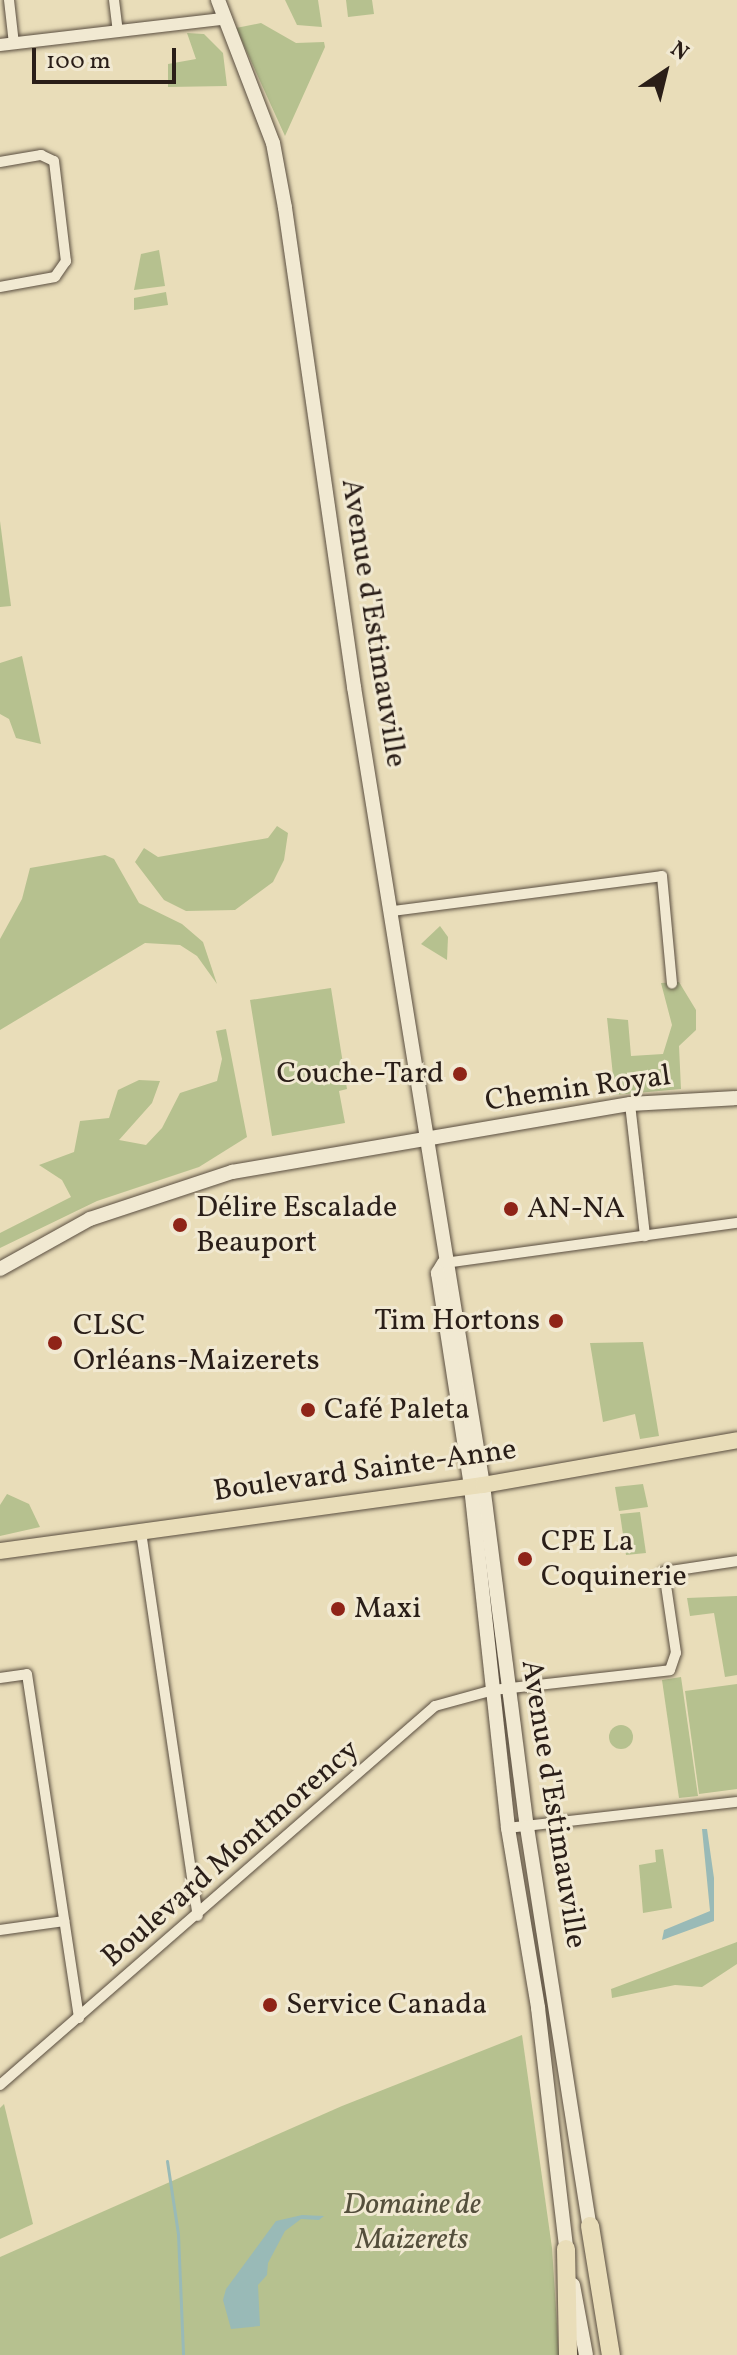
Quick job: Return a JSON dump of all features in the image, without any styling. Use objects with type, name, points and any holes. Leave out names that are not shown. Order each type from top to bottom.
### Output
[{"type":"highway","points":[[590,2226],[611,2355]]},
{"type":"highway","points":[[566,2249],[568,2355]]},
{"type":"main road","name":"Avenue d'Estimauville","points":[[218,0],[222,19],[276,154],[428,1138],[444,1263],[438,1273],[477,1486],[501,1690],[508,1828],[538,2008],[566,2249],[586,2355]]},
{"type":"main road","name":"Chemin Royal","points":[[0,1269],[90,1219],[203,1180],[630,1104],[737,1098]]},
{"type":"main road","name":"Boulevard Sainte-Anne","points":[[0,1551],[477,1486],[737,1440]]},
{"type":"main road","name":"Avenue d'Estimauville","points":[[501,1690],[527,1827],[590,2226],[605,2355]]},
{"type":"street","points":[[9,0],[14,44]]},
{"type":"street","points":[[114,0],[118,32]]},
{"type":"street","points":[[0,45],[222,19]]},
{"type":"street","points":[[0,162],[41,155],[54,161],[66,261],[55,277],[0,287]]},
{"type":"street","points":[[393,911],[662,876],[672,984]]},
{"type":"street","points":[[630,1104],[645,1236]]},
{"type":"street","points":[[444,1263],[737,1223]]},
{"type":"street","points":[[141,1532],[198,1916]]},
{"type":"street","name":"Boulevard Montmorency","points":[[0,2085],[198,1916],[435,1706],[501,1690],[670,1670],[676,1653],[664,1572],[737,1561]]},
{"type":"street","points":[[0,1678],[27,1674],[79,2018]]},
{"type":"street","points":[[508,1828],[737,1802]]},
{"type":"street","points":[[0,1930],[64,1921]]},
{"type":"green space","points":[[285,0],[318,0],[322,27],[297,25]]},
{"type":"green space","points":[[346,0],[372,0],[374,14],[348,17]]},
{"type":"green space","points":[[261,23],[296,43],[324,42],[325,47],[285,136],[236,28]]},
{"type":"green space","points":[[187,33],[204,34],[223,53],[227,86],[168,87],[168,64],[196,59]]},
{"type":"green space","points":[[159,250],[165,286],[134,290],[141,254]]},
{"type":"green space","points":[[166,292],[168,305],[134,310],[134,298]]},
{"type":"green space","points":[[0,521],[11,606],[0,607]]},
{"type":"green space","points":[[22,656],[41,744],[16,738],[9,719],[0,714],[0,663]]},
{"type":"green space","points":[[277,826],[288,833],[284,860],[273,882],[235,910],[186,911],[164,900],[135,862],[144,848],[158,857],[268,838]]},
{"type":"green space","points":[[105,855],[114,859],[139,903],[182,924],[203,942],[217,984],[197,956],[180,945],[145,943],[0,1030],[0,939],[22,899],[30,868]]},
{"type":"green space","points":[[440,926],[448,937],[447,960],[421,944]]},
{"type":"green space","points":[[679,982],[696,1010],[696,1030],[679,1046],[681,1089],[615,1095],[607,1018],[628,1020],[631,1056],[663,1054],[672,1025],[661,983]]},
{"type":"green space","points":[[331,988],[347,1089],[339,1091],[345,1123],[272,1136],[250,1000]]},
{"type":"green space","points":[[226,1029],[247,1137],[199,1167],[97,1201],[0,1248],[0,1233],[71,1197],[62,1180],[39,1165],[74,1152],[80,1121],[109,1118],[118,1090],[139,1080],[160,1081],[152,1103],[119,1140],[146,1145],[162,1128],[180,1093],[217,1081],[222,1059],[216,1031]]},
{"type":"green space","points":[[643,1342],[659,1436],[640,1439],[635,1414],[603,1422],[590,1343]]},
{"type":"green space","points":[[643,1484],[648,1507],[619,1511],[615,1487]]},
{"type":"green space","points":[[7,1494],[29,1504],[40,1527],[0,1536],[0,1505]]},
{"type":"green space","points":[[640,1512],[646,1553],[626,1555],[620,1514]]},
{"type":"green space","points":[[737,1596],[737,1675],[725,1677],[714,1613],[690,1616],[687,1598]]},
{"type":"green space","points":[[681,1677],[698,1796],[679,1798],[662,1680]]},
{"type":"green space","points":[[737,1684],[737,1789],[699,1794],[685,1691]]},
{"type":"green space","points":[[621,1725],[630,1728],[633,1737],[630,1746],[621,1749],[612,1746],[609,1737],[612,1728]]},
{"type":"green space","points":[[663,1849],[672,1908],[643,1913],[639,1865],[656,1862],[655,1850]]},
{"type":"green space","points":[[737,1942],[737,1964],[702,1987],[675,1985],[612,1998],[611,1989]]},
{"type":"green space","name":"Domaine de Maizerets","points":[[522,2035],[552,2248],[559,2355],[0,2355],[0,2257],[342,2106]]},
{"type":"green space","points":[[4,2104],[33,2224],[0,2239],[0,2108]]},
{"type":"water","points":[[702,1829],[707,1829],[714,1878],[714,1921],[662,1940],[664,1930],[710,1911]]},
{"type":"water","points":[[302,2215],[324,2216],[319,2220],[301,2219],[285,2231],[268,2263],[267,2275],[258,2285],[260,2326],[231,2329],[223,2300],[226,2289],[276,2221]]},
{"type":"waterway","points":[[167,2161],[178,2234],[183,2355]]},
{"type":"place","name":"Couche-Tard","points":[[460,1074]]},
{"type":"place","name":"AN-NA","points":[[511,1209]]},
{"type":"place","name":"Délire Escalade Beauport","points":[[180,1225]]},
{"type":"place","name":"Tim Hortons","points":[[556,1321]]},
{"type":"place","name":"CLSC Orléans-Maizerets","points":[[55,1343]]},
{"type":"place","name":"Café Paleta","points":[[308,1410]]},
{"type":"place","name":"CPE La Coquinerie","points":[[525,1559]]},
{"type":"place","name":"Maxi","points":[[338,1609]]},
{"type":"place","name":"Service Canada","points":[[270,2005]]}]
